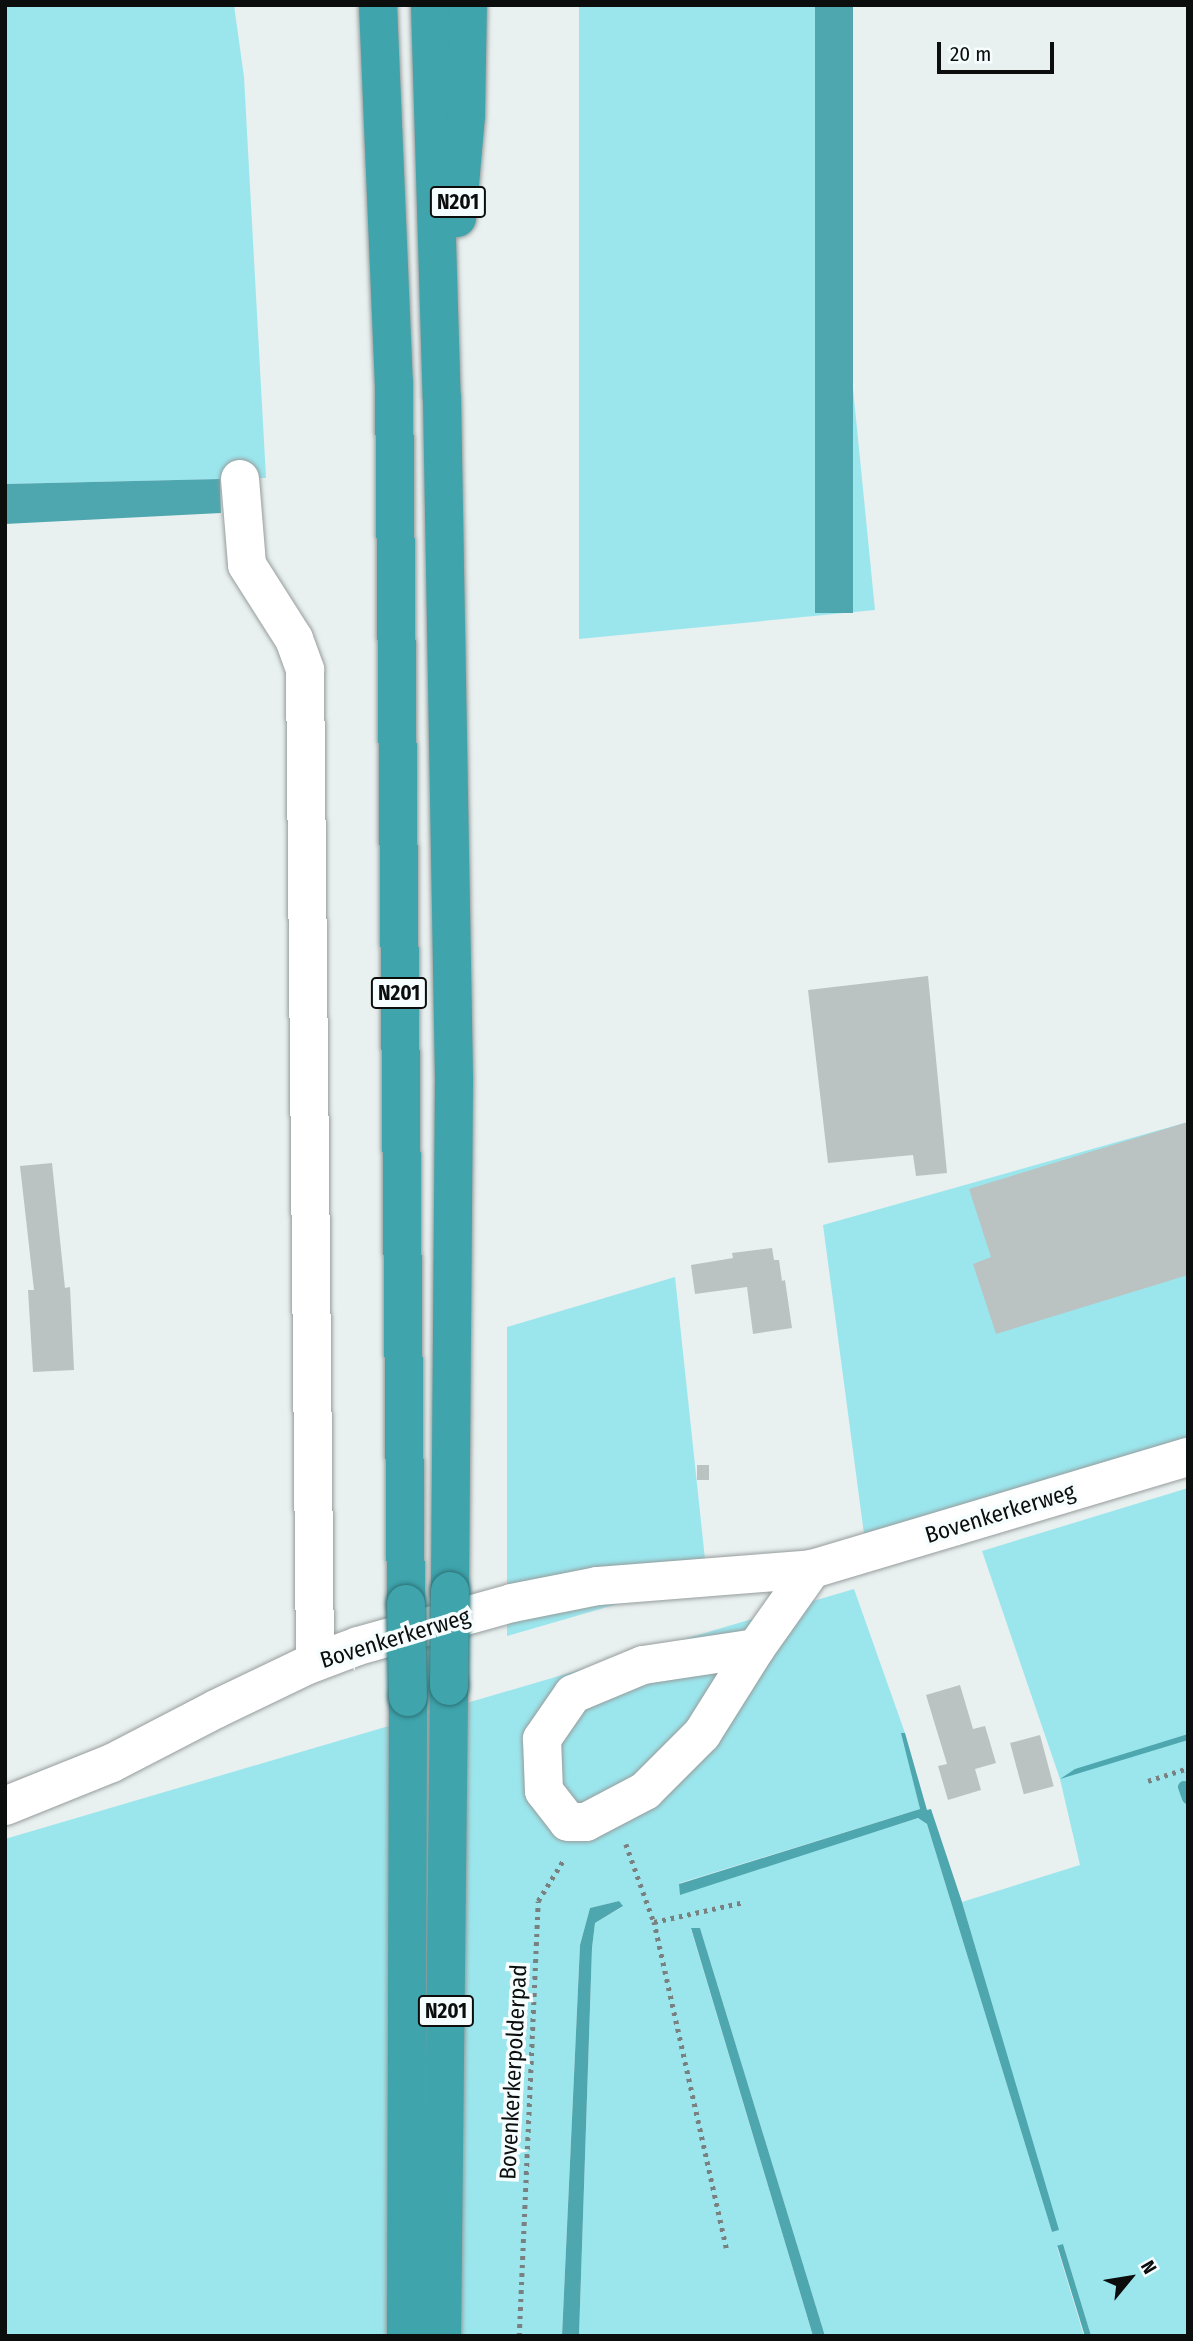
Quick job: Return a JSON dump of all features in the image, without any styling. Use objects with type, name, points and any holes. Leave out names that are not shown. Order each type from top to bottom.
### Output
[{"type":"highway","name":"N201","points":[[357,5],[363,46],[368,183],[394,383]]},
{"type":"highway","name":"N201","points":[[378,5],[394,383],[408,1697],[405,2336]]},
{"type":"highway","name":"N201","points":[[430,5],[442,398],[454,1079],[442,2336]]},
{"type":"highway","name":"N201","points":[[442,398],[466,115],[468,5]]},
{"type":"street","points":[[240,479],[247,565],[294,639],[305,670],[315,1662]]},
{"type":"street","name":"Bovenkerkerweg","points":[[5,1806],[112,1763],[216,1709],[315,1662],[358,1646],[512,1603],[598,1586],[812,1569],[1188,1457]]},
{"type":"street","points":[[757,1648],[643,1665],[573,1694],[542,1739],[544,1791],[568,1822],[599,1815],[645,1791],[702,1734],[812,1569]]},
{"type":"path","points":[[1148,1781],[1188,1768]]},
{"type":"path","points":[[599,1815],[654,1922],[726,2248]]},
{"type":"path","name":"Bovenkerkerpolderpad","points":[[519,2336],[538,1901],[599,1815]]},
{"type":"path","points":[[654,1922],[744,1902]]},
{"type":"shaded area","points":[[5,5],[234,5],[244,77],[266,478],[5,484]]},
{"type":"shaded area","points":[[579,5],[815,5],[875,610],[579,639]]},
{"type":"shaded area","points":[[815,5],[853,5],[853,613],[815,613]]},
{"type":"shaded area","points":[[220,479],[221,513],[5,524],[5,484]]},
{"type":"shaded area","points":[[1188,1122],[1188,1441],[864,1534],[823,1225]]},
{"type":"shaded area","points":[[675,1277],[707,1578],[507,1636],[507,1327]]},
{"type":"shaded area","points":[[1188,1488],[1188,2336],[1091,2336],[1063,2244],[1057,2247],[1084,2336],[825,2336],[700,1928],[691,1929],[813,2336],[579,2336],[592,1948],[595,1923],[622,1907],[619,1901],[590,1908],[580,1945],[562,2336],[5,2336],[5,1839],[854,1589],[905,1733],[902,1733],[920,1809],[680,1883],[680,1894],[918,1818],[927,1824],[1052,2232],[1058,2230],[962,1902],[1080,1865],[1060,1779],[982,1551]]},
{"type":"shaded area","points":[[901,1733],[905,1733],[927,1810],[931,1809],[962,1902],[1059,2230],[1052,2232],[927,1824],[918,1818],[680,1895],[679,1884],[920,1809]]},
{"type":"shaded area","points":[[1188,1734],[1188,1740],[1060,1779],[1075,1769]]},
{"type":"shaded area","points":[[619,1901],[623,1906],[595,1923],[579,2336],[562,2336],[580,1945],[590,1908]]},
{"type":"shaded area","points":[[691,1928],[700,1928],[825,2336],[813,2336]]},
{"type":"shaded area","points":[[1063,2244],[1091,2336],[1085,2336],[1057,2246]]},
{"type":"building","points":[[928,976],[947,1173],[916,1176],[913,1155],[828,1163],[808,990]]},
{"type":"building","points":[[1188,1122],[1188,1275],[996,1334],[973,1264],[991,1257],[969,1189]]},
{"type":"building","points":[[52,1163],[65,1288],[70,1287],[74,1370],[33,1372],[28,1290],[34,1290],[20,1166]]},
{"type":"building","points":[[772,1248],[774,1260],[779,1260],[782,1281],[785,1280],[792,1328],[753,1334],[747,1287],[695,1294],[691,1265],[733,1258],[732,1253]]},
{"type":"building","points":[[697,1465],[709,1465],[709,1480],[697,1480]]},
{"type":"building","points":[[960,1685],[973,1729],[985,1726],[996,1763],[975,1769],[981,1790],[948,1800],[938,1766],[947,1764],[926,1695]]},
{"type":"building","points":[[1040,1735],[1054,1786],[1024,1794],[1010,1743]]},
{"type":"waterway","points":[[1184,1787],[1188,1798]]}]
